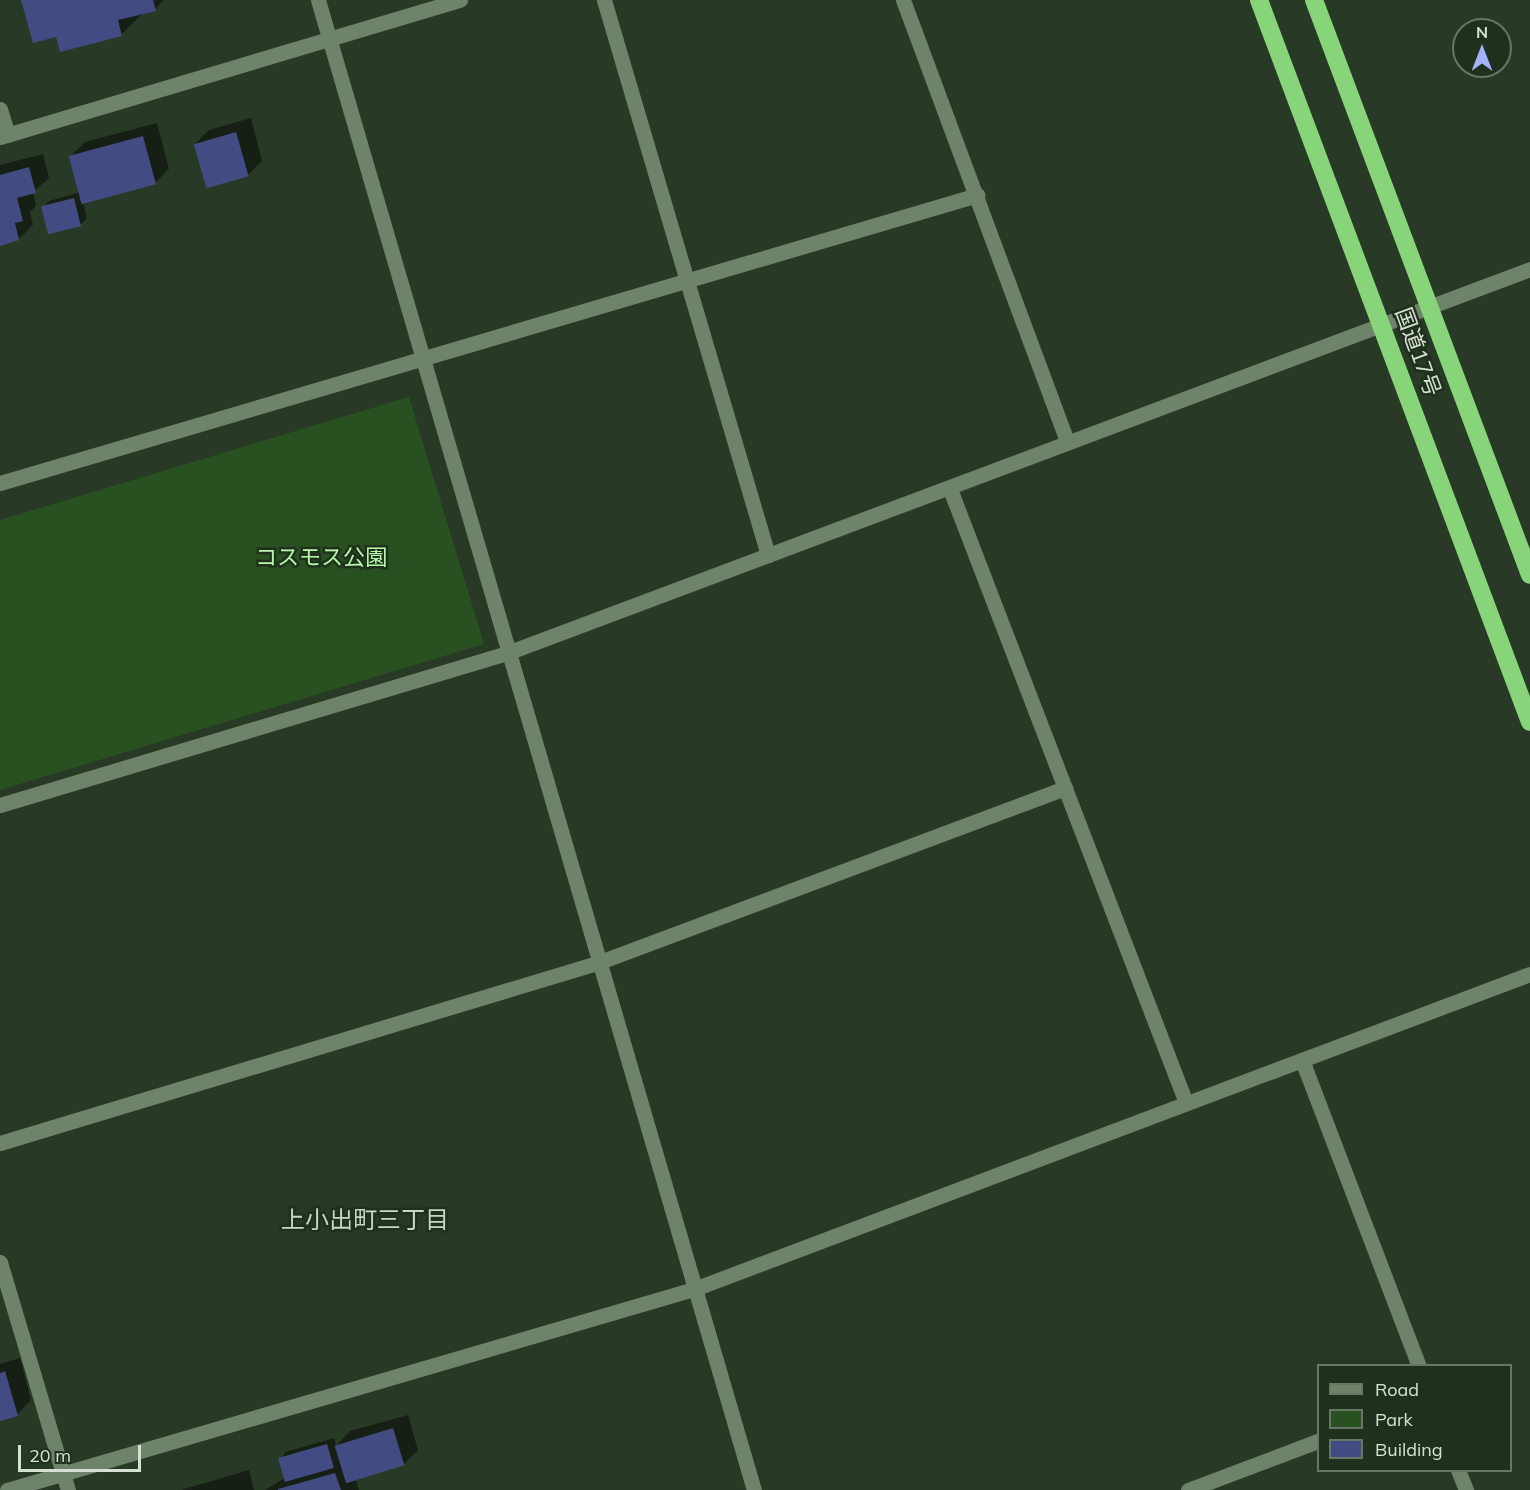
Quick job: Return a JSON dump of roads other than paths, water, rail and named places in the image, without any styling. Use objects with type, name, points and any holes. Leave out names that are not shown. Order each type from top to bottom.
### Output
[{"type":"highway","name":"国道17号","points":[[1259,0],[1530,723]]},
{"type":"highway","name":"国道17号","points":[[1314,0],[1530,575]]},
{"type":"street","points":[[318,0],[420,359],[754,1490]]},
{"type":"street","points":[[0,109],[4,136],[460,0]]},
{"type":"street","points":[[604,0],[768,555]]},
{"type":"street","points":[[903,0],[1067,440]]},
{"type":"street","points":[[0,483],[977,195]]},
{"type":"street","points":[[0,805],[507,653],[951,489],[1067,440],[1530,269]]},
{"type":"street","points":[[951,489],[1186,1103]]},
{"type":"street","points":[[0,1143],[597,963],[1065,788]]},
{"type":"street","points":[[7,1490],[694,1289],[1530,974]]},
{"type":"street","points":[[1302,1060],[1419,1364]]},
{"type":"street","points":[[0,1262],[68,1490]]},
{"type":"street","points":[[1188,1490],[1317,1441]]},
{"type":"street","points":[[1459,1472],[1466,1490]]},
{"type":"district","name":"上小出町三丁目","points":[[365,1220]]},
{"type":"park label","name":"コスモス公園","points":[[321,558]]}]
